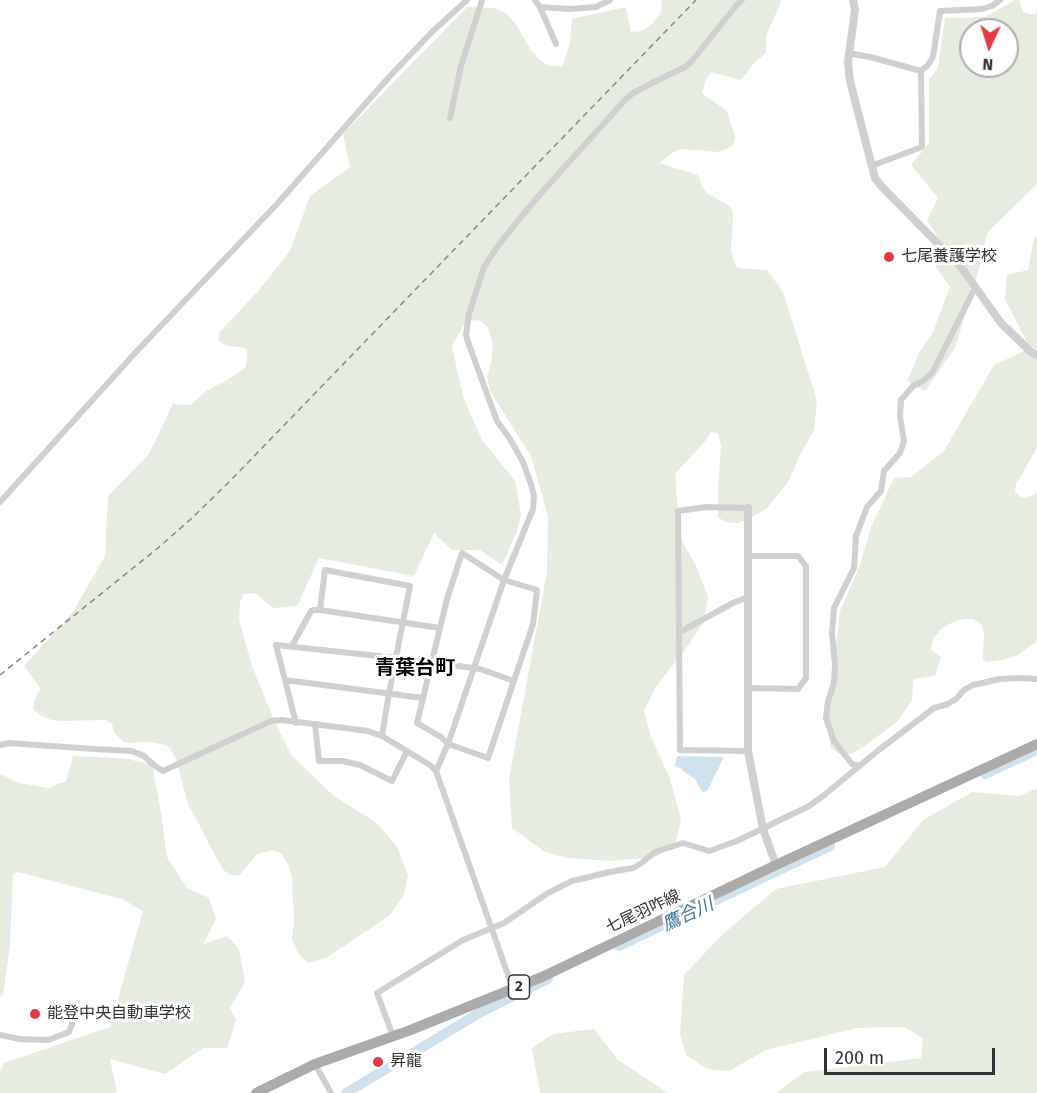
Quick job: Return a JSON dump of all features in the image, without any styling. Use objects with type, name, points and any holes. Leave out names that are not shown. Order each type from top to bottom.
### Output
[{"type":"main road","name":"七尾羽咋線","points":[[256,1093],[315,1064],[513,990],[1037,744]]},
{"type":"street","points":[[0,501],[136,352],[277,204],[389,77],[432,32],[467,0]]},
{"type":"street","points":[[450,118],[461,66],[482,0]]},
{"type":"street","points":[[535,0],[556,44]]},
{"type":"street","points":[[540,7],[570,9],[596,7],[610,0]]},
{"type":"street","points":[[436,771],[448,744],[504,580],[533,509],[534,495],[523,462],[491,409],[466,335],[484,267],[535,200],[625,100],[633,93],[691,62],[742,0]]},
{"type":"street","points":[[853,0],[855,10],[848,53],[850,81],[875,178],[961,267],[1001,323],[1037,355]]},
{"type":"street","points":[[921,71],[933,57],[940,11],[982,9],[1000,0]]},
{"type":"street","points":[[848,53],[921,71]]},
{"type":"street","points":[[871,166],[922,147],[921,71]]},
{"type":"street","points":[[860,766],[852,764],[834,741],[826,718],[828,701],[834,683],[832,633],[834,609],[854,568],[856,536],[867,507],[881,491],[884,471],[900,453],[904,441],[900,416],[901,400],[913,386],[932,374],[975,288]]},
{"type":"street","points":[[748,751],[680,750],[678,512],[706,507],[748,508],[748,751],[763,829],[776,865]]},
{"type":"street","points":[[462,553],[504,580],[537,590],[533,624],[488,758],[448,744],[441,737],[417,723],[447,599],[462,553]]},
{"type":"street","points":[[748,556],[798,556],[806,566],[806,678],[798,689],[748,688]]},
{"type":"street","points":[[320,609],[325,570],[410,586],[382,736]]},
{"type":"street","points":[[680,632],[748,597]]},
{"type":"street","points":[[292,646],[310,611],[320,609],[440,628]]},
{"type":"street","points":[[297,723],[276,645],[396,658]]},
{"type":"street","points":[[431,662],[474,668],[514,681]]},
{"type":"street","points":[[393,1036],[378,993],[463,939],[518,914],[548,893],[572,881],[633,868],[655,852],[683,843],[712,851],[763,829],[824,796],[934,708],[948,704],[973,685],[1000,679],[1037,679]]},
{"type":"street","points":[[285,680],[423,698]]},
{"type":"street","points":[[0,744],[132,751],[144,756],[163,771],[271,721],[315,724],[382,736],[436,771],[513,990]]},
{"type":"street","points":[[315,724],[319,761],[360,765],[392,781],[407,751]]},
{"type":"street","points":[[0,1035],[20,1039],[48,1040],[69,1032],[72,1014]]},
{"type":"street","points":[[315,1064],[331,1093]]},
{"type":"shaded area","points":[[662,0],[780,0],[781,2],[766,36],[766,53],[754,63],[741,80],[711,72],[705,82],[702,93],[727,111],[734,132],[733,146],[719,152],[677,150],[659,163],[698,175],[708,194],[732,209],[731,248],[737,268],[767,270],[783,292],[817,401],[814,430],[788,482],[767,508],[754,516],[738,523],[725,522],[718,517],[721,445],[718,433],[711,432],[675,474],[680,537],[696,566],[708,597],[704,621],[655,688],[644,711],[651,737],[669,776],[681,819],[676,842],[671,848],[655,857],[611,861],[568,858],[545,852],[512,828],[509,779],[547,572],[548,516],[531,456],[490,391],[487,377],[493,344],[488,328],[481,321],[473,320],[463,326],[452,346],[463,397],[482,440],[515,481],[521,515],[517,531],[502,565],[480,550],[452,550],[434,533],[414,576],[319,558],[297,606],[273,608],[255,593],[243,594],[240,603],[239,620],[252,666],[291,755],[334,796],[377,823],[397,847],[408,875],[404,895],[389,916],[326,958],[308,963],[298,953],[292,939],[294,922],[292,877],[289,866],[281,853],[272,850],[257,854],[240,875],[231,875],[223,870],[188,804],[175,756],[167,745],[123,742],[114,732],[112,724],[106,720],[62,721],[40,715],[33,709],[40,688],[24,666],[73,612],[105,556],[108,496],[149,454],[173,404],[191,405],[206,391],[245,368],[247,352],[245,348],[225,345],[219,341],[219,333],[259,290],[290,251],[310,196],[350,167],[343,134],[467,7],[495,8],[506,13],[539,59],[547,65],[562,67],[570,44],[572,19],[626,7],[631,32],[642,31],[653,23],[661,12]]},
{"type":"shaded area","points":[[1015,0],[1019,0],[1023,12],[1035,15],[1037,8],[1037,184],[987,233],[979,269],[955,348],[925,391],[907,381],[919,353],[933,332],[950,287],[930,258],[937,235],[927,221],[938,198],[911,165],[929,143],[929,79],[938,68],[945,18],[985,17]]},
{"type":"shaded area","points":[[1037,236],[1037,350],[1028,344],[1005,299],[1007,275],[1028,270],[1034,238]]},
{"type":"shaded area","points":[[1024,351],[1037,359],[1037,448],[1016,484],[1015,492],[1022,498],[1037,492],[1037,641],[1016,656],[986,662],[983,659],[984,633],[981,624],[973,619],[953,622],[941,629],[933,639],[931,650],[941,657],[935,676],[913,679],[912,700],[897,722],[851,754],[840,754],[831,748],[827,727],[840,611],[860,565],[871,527],[894,478],[911,477],[944,451],[994,365]]},
{"type":"shaded area","points":[[73,756],[121,758],[152,764],[167,857],[187,888],[209,898],[216,919],[203,944],[227,936],[239,949],[245,982],[230,1008],[236,1020],[227,1048],[203,1048],[165,1074],[110,1059],[117,1093],[0,1093],[0,1072],[4,1063],[110,1027],[143,911],[122,899],[18,872],[13,874],[10,945],[3,996],[0,995],[0,774],[19,783],[49,788],[66,782]]},
{"type":"shaded area","points":[[1037,788],[1037,1093],[775,1093],[805,1072],[921,1058],[923,1038],[904,1027],[857,1028],[766,1050],[729,1071],[707,1069],[686,1055],[680,1034],[684,975],[722,935],[776,889],[885,867],[923,820],[972,792],[1019,796]]},
{"type":"shaded area","points":[[594,1029],[617,1059],[668,1093],[540,1093],[532,1048],[553,1034]]},
{"type":"water","points":[[677,756],[724,757],[707,791],[702,792],[695,779],[675,766]]},
{"type":"waterway","name":"鷹合川","points":[[985,774],[1037,750]]},
{"type":"waterway","name":"鷹合川","points":[[619,946],[830,846]]},
{"type":"waterway","name":"鷹合川","points":[[346,1093],[481,1012],[548,979]]},
{"type":"railway","points":[[0,675],[191,519],[696,0]]},
{"type":"place","name":"七尾養護学校","points":[[889,257]]},
{"type":"place","name":"能登中央自動車学校","points":[[35,1014]]},
{"type":"place","name":"昇龍","points":[[378,1062]]},
{"type":"district","name":"青葉台町","points":[[415,668]]}]
